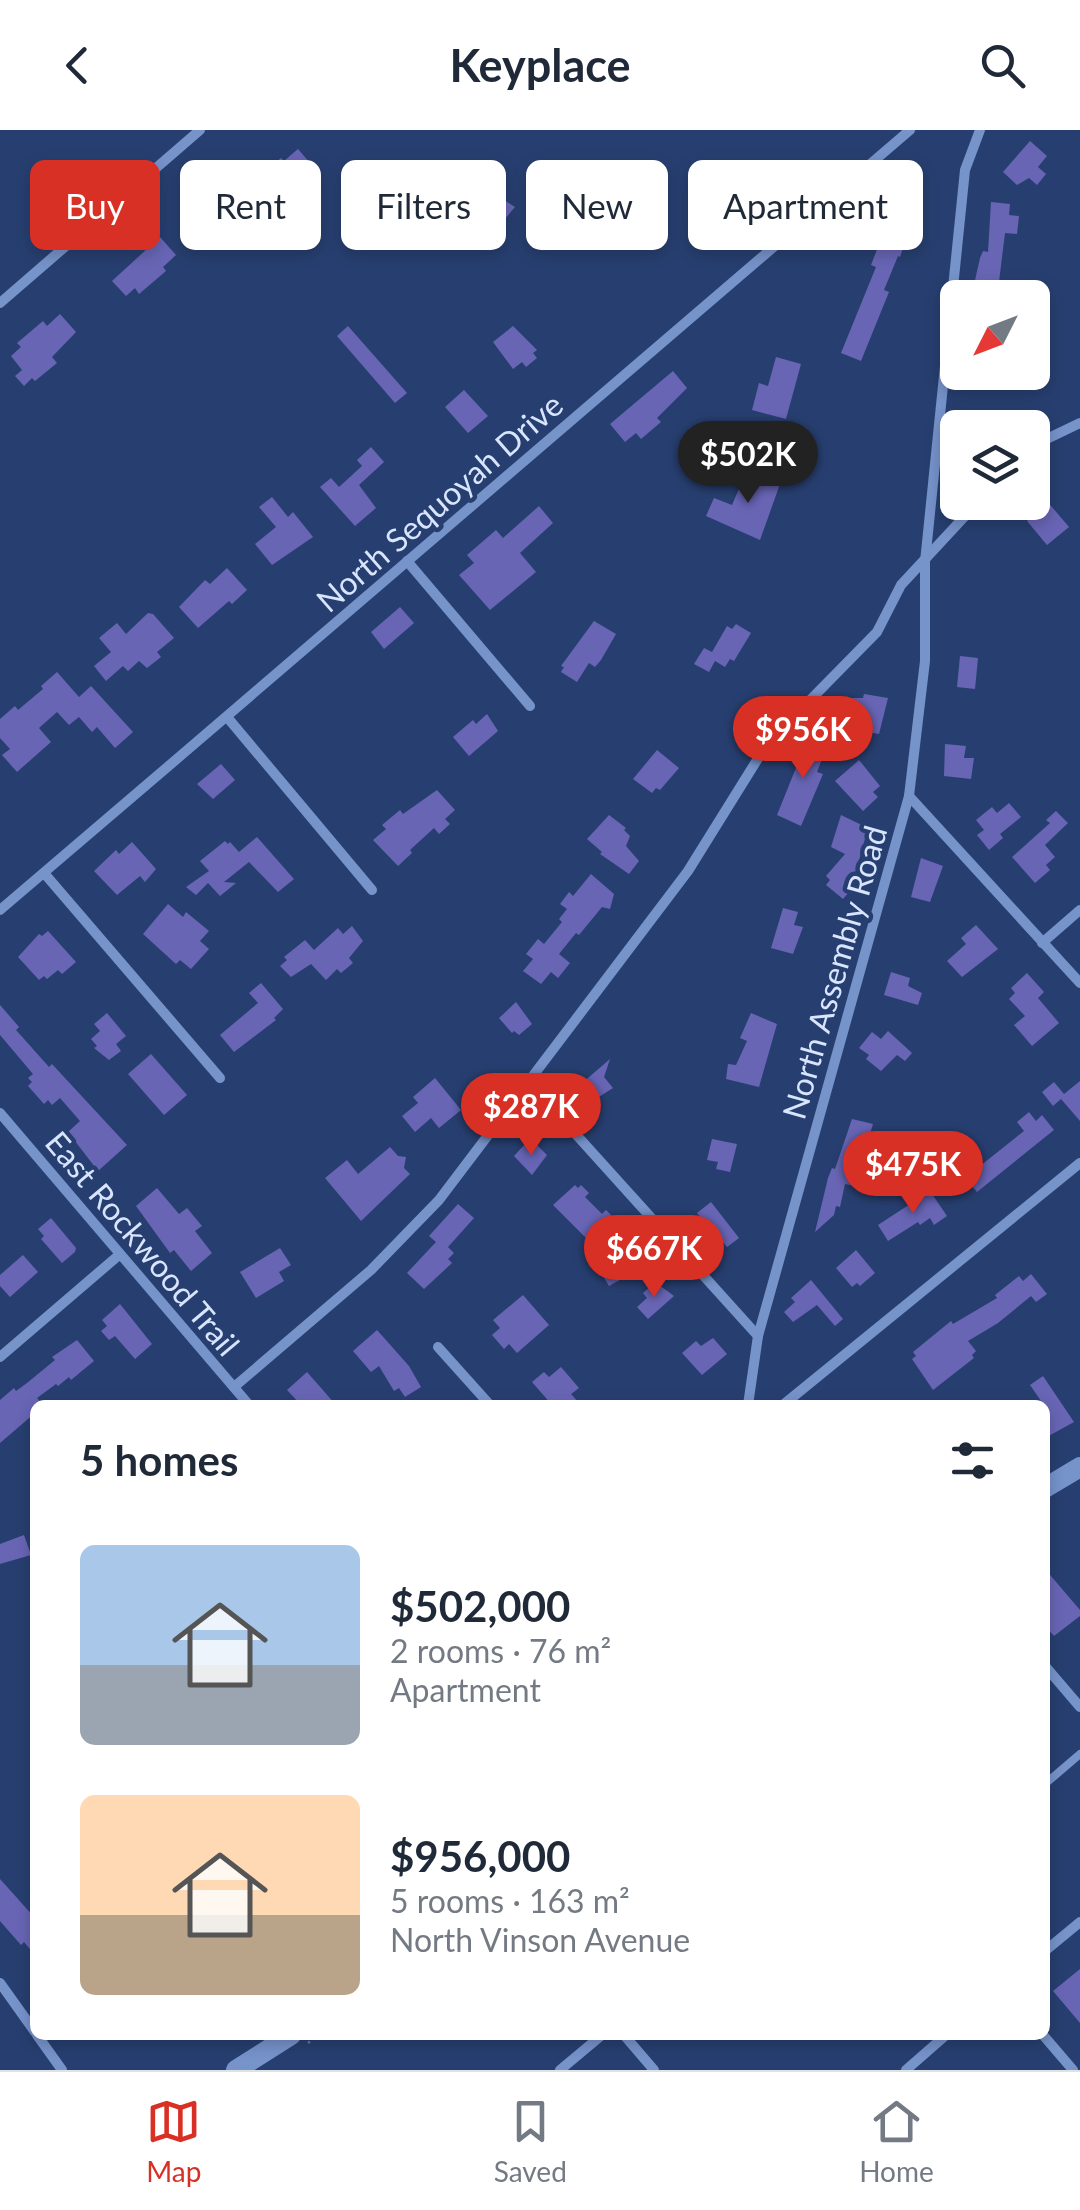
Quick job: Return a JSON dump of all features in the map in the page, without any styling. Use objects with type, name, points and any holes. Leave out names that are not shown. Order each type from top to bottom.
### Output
[{"type":"main road","points":[[1050,1485],[1080,1467]]},
{"type":"main road","points":[[236,2070],[284,2040]]},
{"type":"street","points":[[0,303],[200,130]]},
{"type":"street","name":"North Sequoyah Drive","points":[[0,910],[910,130]]},
{"type":"street","name":"North Assembly Road","points":[[749,1400],[758,1336],[909,796],[925,661],[925,562],[965,170],[980,130]]},
{"type":"street","points":[[1050,437],[1080,423]]},
{"type":"street","points":[[234,1387],[371,1270],[439,1200],[688,871],[766,744],[877,632],[901,585],[962,520]]},
{"type":"street","points":[[407,561],[530,706]]},
{"type":"street","points":[[227,717],[372,890]]},
{"type":"street","points":[[909,796],[1080,982]]},
{"type":"street","points":[[44,872],[220,1078]]},
{"type":"street","points":[[1042,943],[1080,910]]},
{"type":"street","points":[[552,1108],[758,1336]]},
{"type":"street","name":"East Rockwood Trail","points":[[0,1113],[245,1400]]},
{"type":"street","points":[[788,1400],[1080,1163]]},
{"type":"street","points":[[0,1357],[119,1255]]},
{"type":"street","points":[[438,1347],[486,1400]]},
{"type":"street","points":[[1050,1672],[1080,1707]]},
{"type":"street","points":[[1050,1947],[1080,1922]]},
{"type":"street","points":[[0,1983],[30,2025]]},
{"type":"street","points":[[41,2040],[62,2070]]},
{"type":"street","points":[[560,2070],[596,2040]]},
{"type":"street","points":[[628,2040],[654,2070]]},
{"type":"street","points":[[906,2070],[940,2040]]},
{"type":"street","points":[[1047,2040],[1073,2070]]},
{"type":"lane","points":[[1050,1780],[1080,1754]]},
{"type":"building","points":[[1030,141],[1047,156],[1038,167],[1046,174],[1037,185],[1029,178],[1017,185],[1003,172]]},
{"type":"building","points":[[298,149],[308,160],[285,160]]},
{"type":"building","points":[[506,201],[515,207],[506,218]]},
{"type":"building","points":[[991,202],[1010,204],[1009,215],[1019,216],[1017,234],[1005,233],[999,280],[975,280],[983,251],[988,252]]},
{"type":"building","points":[[160,237],[176,255],[163,267],[166,271],[139,294],[135,288],[126,296],[112,281],[146,250],[160,250]]},
{"type":"building","points":[[877,250],[902,250],[884,290],[889,292],[861,361],[841,353],[876,267],[871,265]]},
{"type":"building","points":[[60,314],[76,332],[52,357],[57,363],[24,386],[15,376],[22,370],[11,356],[21,347],[17,343],[43,321],[47,326]]},
{"type":"building","points":[[348,326],[407,393],[395,403],[337,336]]},
{"type":"building","points":[[513,326],[537,350],[533,353],[537,358],[526,367],[522,362],[513,369],[493,342]]},
{"type":"building","points":[[776,357],[801,364],[786,419],[752,410],[759,383],[768,386]]},
{"type":"building","points":[[673,371],[687,388],[657,418],[661,422],[641,439],[636,433],[625,442],[610,424]]},
{"type":"building","points":[[464,390],[488,416],[468,433],[445,407]]},
{"type":"building","points":[[371,447],[384,462],[359,485],[376,508],[355,526],[320,487],[331,478],[339,487],[362,466],[357,460]]},
{"type":"building","points":[[747,470],[780,484],[760,540],[706,516],[714,498],[732,505]]},
{"type":"building","points":[[272,497],[288,517],[293,512],[313,537],[272,565],[255,544],[276,527],[259,507]]},
{"type":"building","points":[[1050,505],[1069,527],[1047,545],[1027,521],[1050,520]]},
{"type":"building","points":[[539,506],[553,523],[520,553],[536,572],[490,610],[459,575],[474,563],[467,555],[496,530],[503,538]]},
{"type":"building","points":[[227,568],[247,590],[198,628],[179,607],[205,580],[210,584]]},
{"type":"building","points":[[400,607],[414,623],[384,649],[371,632]]},
{"type":"building","points":[[148,613],[174,638],[157,652],[161,657],[147,668],[139,661],[128,671],[123,666],[106,681],[94,666],[111,652],[99,638],[117,623],[126,634]]},
{"type":"building","points":[[594,621],[616,634],[601,660],[595,667],[589,663],[577,682],[561,672],[561,666]]},
{"type":"building","points":[[736,624],[751,633],[734,661],[730,659],[725,667],[715,661],[709,672],[694,664],[704,648],[712,652],[727,626],[732,629]]},
{"type":"building","points":[[960,656],[978,658],[975,689],[957,687]]},
{"type":"building","points":[[57,672],[79,697],[91,686],[133,732],[115,748],[97,727],[92,732],[79,717],[69,725],[57,712],[39,728],[51,742],[17,772],[2,755],[10,749],[0,738],[0,719],[15,706],[18,710]]},
{"type":"building","points":[[864,694],[888,698],[879,734],[856,730],[859,716],[856,712],[843,712],[843,698],[863,698]]},
{"type":"building","points":[[487,714],[498,731],[469,756],[453,737]]},
{"type":"building","points":[[805,730],[822,736],[817,751],[824,754],[817,772],[823,774],[801,826],[777,815],[804,748],[799,746]]},
{"type":"building","points":[[945,744],[966,746],[964,758],[974,758],[971,779],[944,776]]},
{"type":"building","points":[[657,750],[679,768],[660,790],[656,788],[652,793],[633,779]]},
{"type":"building","points":[[859,760],[880,786],[873,792],[878,797],[863,811],[835,781]]},
{"type":"building","points":[[221,764],[235,780],[213,799],[197,784]]},
{"type":"building","points":[[437,790],[455,810],[445,819],[450,824],[439,834],[434,828],[398,866],[373,840],[386,829],[382,825],[400,810],[403,814]]},
{"type":"building","points":[[1009,803],[1021,817],[1000,834],[1003,838],[989,850],[977,835],[984,830],[976,820],[992,807],[997,813]]},
{"type":"building","points":[[1056,811],[1068,823],[1045,845],[1055,857],[1046,865],[1050,870],[1035,883],[1012,857],[1050,823],[1046,820]]},
{"type":"building","points":[[609,815],[626,828],[630,836],[626,846],[639,861],[629,874],[600,854],[587,839]]},
{"type":"building","points":[[841,815],[868,828],[856,871],[849,880],[855,885],[843,899],[826,885],[830,880],[826,876],[845,854],[831,847]]},
{"type":"building","points":[[257,837],[294,879],[278,892],[249,862],[224,882],[236,883],[220,896],[208,883],[196,895],[186,887],[209,871],[200,861],[225,841],[239,852]]},
{"type":"building","points":[[132,842],[156,869],[145,882],[140,876],[117,895],[94,871],[116,850],[119,854]]},
{"type":"building","points":[[921,858],[943,866],[930,902],[911,897]]},
{"type":"building","points":[[591,874],[614,894],[610,909],[602,907],[579,935],[576,933],[559,954],[570,963],[558,978],[551,972],[541,984],[523,971],[533,959],[526,954],[538,939],[544,944],[562,922],[559,919],[567,909],[560,904],[569,892],[573,896]]},
{"type":"building","points":[[168,904],[183,917],[186,912],[209,931],[200,941],[209,949],[191,969],[180,960],[176,964],[143,934]]},
{"type":"building","points":[[783,908],[798,912],[794,925],[803,927],[793,954],[771,948]]},
{"type":"building","points":[[976,925],[998,949],[962,977],[947,961],[966,944],[961,938]]},
{"type":"building","points":[[352,926],[363,941],[349,958],[353,963],[341,973],[337,969],[326,980],[311,964],[291,977],[280,966],[287,960],[284,957],[305,940],[314,950],[338,928],[343,934]]},
{"type":"building","points":[[48,931],[76,962],[62,974],[58,970],[39,980],[18,957],[39,934]]},
{"type":"building","points":[[891,972],[910,978],[908,986],[922,993],[918,1005],[884,995]]},
{"type":"building","points":[[1027,973],[1044,992],[1038,998],[1059,1023],[1032,1046],[1014,1025],[1025,1016],[1009,999],[1015,993],[1011,988]]},
{"type":"building","points":[[261,983],[283,1009],[276,1020],[234,1052],[220,1035],[258,1003],[249,993]]},
{"type":"building","points":[[516,1002],[532,1024],[519,1035],[512,1033],[499,1018]]},
{"type":"building","points":[[0,1005],[49,1067],[52,1064],[127,1145],[98,1171],[68,1132],[80,1121],[60,1098],[52,1105],[48,1100],[44,1104],[28,1086],[32,1082],[28,1078],[33,1074],[0,1035]]},
{"type":"building","points":[[107,1013],[126,1036],[116,1044],[121,1051],[109,1060],[94,1048],[97,1046],[91,1039],[100,1031],[94,1024]]},
{"type":"building","points":[[751,1013],[777,1024],[759,1087],[726,1079],[728,1064],[736,1065],[747,1041],[740,1038]]},
{"type":"building","points":[[888,1031],[912,1053],[905,1061],[897,1055],[881,1071],[859,1048],[872,1032],[881,1039]]},
{"type":"building","points":[[151,1054],[187,1095],[164,1115],[128,1074]]},
{"type":"building","points":[[610,1059],[604,1077],[613,1088],[594,1100],[581,1084]]},
{"type":"building","points":[[435,1078],[461,1110],[439,1128],[431,1118],[415,1132],[402,1116],[418,1103],[413,1097]]},
{"type":"building","points":[[1080,1081],[1080,1121],[1061,1099],[1053,1106],[1042,1092],[1054,1082],[1064,1094]]},
{"type":"building","points":[[1029,1112],[1036,1121],[1042,1115],[1054,1130],[977,1192],[965,1178],[1024,1131],[1017,1122]]},
{"type":"building","points":[[852,1119],[873,1124],[858,1173],[868,1174],[864,1188],[845,1184],[840,1207],[836,1206],[834,1215],[815,1232],[828,1178],[835,1169]]},
{"type":"building","points":[[712,1139],[737,1144],[730,1172],[716,1169],[718,1162],[707,1160]]},
{"type":"building","points":[[526,1143],[531,1149],[537,1145],[547,1155],[532,1175],[514,1156]]},
{"type":"building","points":[[390,1147],[398,1156],[406,1157],[404,1168],[410,1174],[361,1221],[325,1178],[347,1160],[358,1174]]},
{"type":"building","points":[[575,1185],[589,1193],[585,1197],[602,1214],[606,1210],[614,1218],[590,1242],[553,1205]]},
{"type":"building","points":[[157,1188],[179,1214],[187,1208],[202,1226],[195,1231],[212,1253],[191,1271],[174,1250],[170,1253],[136,1206]]},
{"type":"building","points":[[930,1191],[947,1216],[934,1225],[930,1218],[920,1225],[918,1222],[888,1241],[878,1225]]},
{"type":"building","points":[[711,1202],[739,1238],[727,1247],[697,1213]]},
{"type":"building","points":[[458,1204],[474,1218],[448,1247],[454,1253],[448,1259],[452,1263],[424,1289],[407,1273],[436,1242],[429,1236]]},
{"type":"building","points":[[51,1218],[76,1248],[62,1263],[41,1239],[44,1236],[38,1229]]},
{"type":"building","points":[[280,1248],[291,1265],[279,1272],[284,1281],[256,1298],[240,1272]]},
{"type":"building","points":[[623,1250],[631,1264],[623,1269],[627,1276],[609,1286],[597,1266]]},
{"type":"building","points":[[856,1250],[875,1273],[860,1286],[857,1283],[852,1287],[836,1268]]},
{"type":"building","points":[[23,1255],[38,1272],[10,1297],[0,1286],[0,1275]]},
{"type":"building","points":[[1031,1274],[1047,1294],[1036,1302],[1031,1296],[968,1341],[976,1351],[974,1358],[933,1390],[912,1359],[916,1356],[913,1352],[951,1321],[953,1324],[997,1298],[995,1295],[1019,1276],[1023,1281]]},
{"type":"building","points":[[811,1280],[843,1319],[835,1326],[817,1305],[793,1322],[784,1312],[795,1302],[791,1298]]},
{"type":"building","points":[[655,1282],[674,1296],[648,1319],[637,1307],[647,1298],[643,1293]]},
{"type":"building","points":[[523,1295],[549,1325],[517,1353],[509,1344],[504,1349],[492,1335],[500,1328],[493,1320]]},
{"type":"building","points":[[120,1304],[152,1344],[135,1359],[115,1336],[109,1340],[101,1331],[107,1326],[102,1320]]},
{"type":"building","points":[[377,1330],[409,1366],[421,1387],[405,1397],[399,1388],[394,1391],[379,1366],[371,1372],[353,1351]]},
{"type":"building","points":[[713,1338],[727,1354],[702,1375],[682,1353],[696,1341],[701,1346]]},
{"type":"building","points":[[77,1340],[94,1361],[71,1380],[69,1377],[56,1384],[39,1400],[30,1400],[30,1417],[0,1443],[0,1400],[55,1360],[52,1357]]},
{"type":"building","points":[[561,1367],[579,1388],[571,1394],[576,1400],[548,1400],[532,1382],[544,1372],[549,1377]]},
{"type":"building","points":[[307,1372],[332,1400],[296,1400],[287,1390]]},
{"type":"building","points":[[1043,1376],[1074,1422],[1050,1435],[1050,1400],[1040,1400],[1030,1385]]},
{"type":"building","points":[[24,1535],[30,1555],[0,1564],[0,1544]]},
{"type":"building","points":[[1050,1575],[1080,1610],[1080,1616],[1054,1636],[1050,1632]]},
{"type":"building","points":[[0,1879],[30,1912],[30,1949],[24,1942],[21,1945],[0,1921]]},
{"type":"building","points":[[1080,1969],[1080,2023],[1053,1991]]}]
